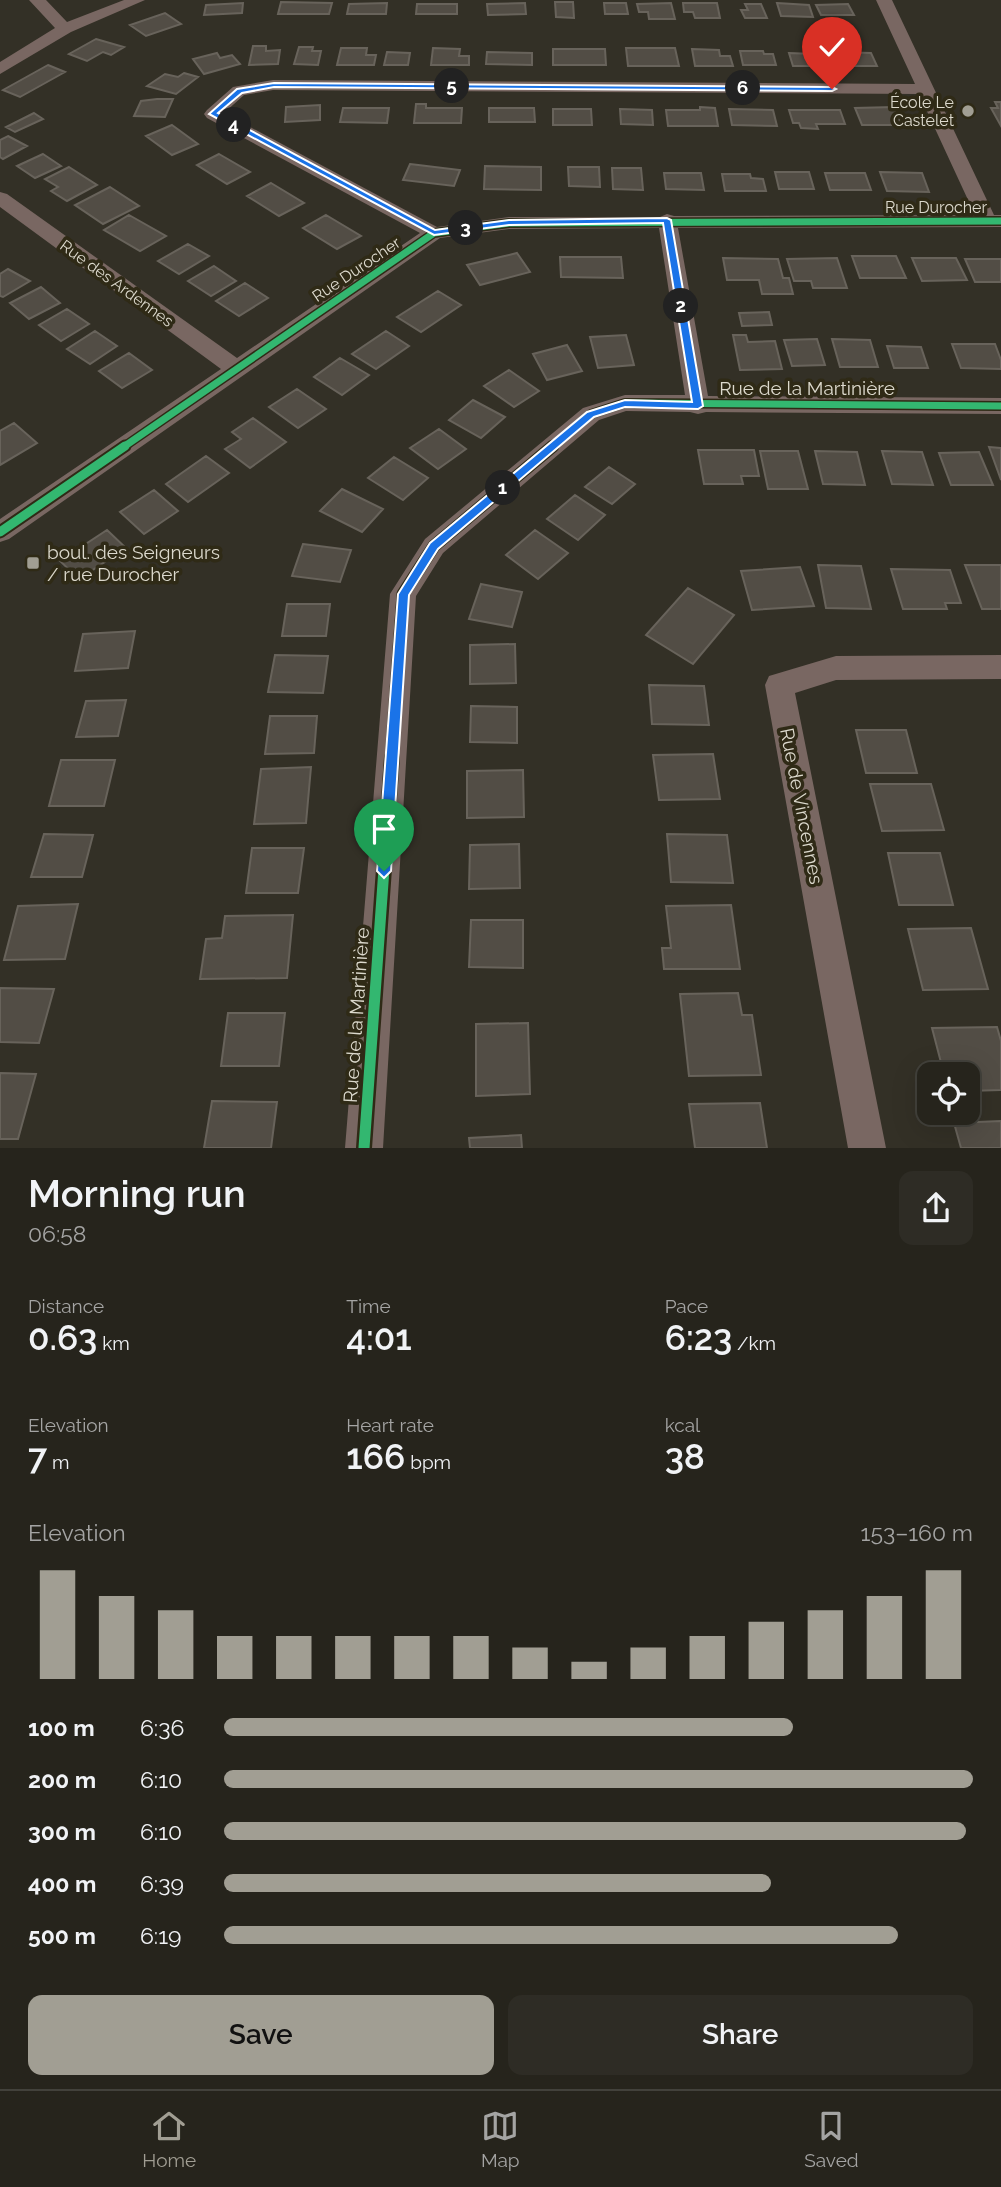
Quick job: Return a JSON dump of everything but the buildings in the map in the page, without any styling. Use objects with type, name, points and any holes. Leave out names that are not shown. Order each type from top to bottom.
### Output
[{"type":"street","points":[[37,0],[65,29]]},
{"type":"street","points":[[0,69],[65,29],[136,0]]},
{"type":"street","points":[[884,0],[925,89],[994,221]]},
{"type":"street","points":[[434,233],[213,114],[239,91],[274,85],[925,89]]},
{"type":"street","name":"Rue des Ardennes","points":[[0,198],[235,369]]},
{"type":"street","points":[[667,220],[698,406]]},
{"type":"street","name":"Rue Durocher","points":[[0,532],[434,233],[509,223],[667,220],[994,221]]},
{"type":"street","name":"Rue de la Martinière","points":[[364,1147],[403,594],[434,546],[591,414],[625,403],[698,406],[1001,406]]},
{"type":"street","name":"Rue de Vincennes","points":[[867,1147],[779,685],[836,668],[1001,667]]},
{"type":"cycle path","points":[[0,532],[434,233],[509,223],[1001,221]]},
{"type":"cycle path","points":[[364,1148],[403,594],[434,546],[591,414],[625,403],[1001,406]]},
{"type":"place","name":"École Le Castelet","points":[[968,111]]},
{"type":"place","name":"boul. des Seigneurs / rue Durocher","points":[[33,563]]},
{"type":"route","points":[[384,871],[403,594],[434,546],[591,414],[625,403],[698,406],[667,220],[509,223],[434,233],[213,114],[239,91],[274,85],[832,89]]}]
